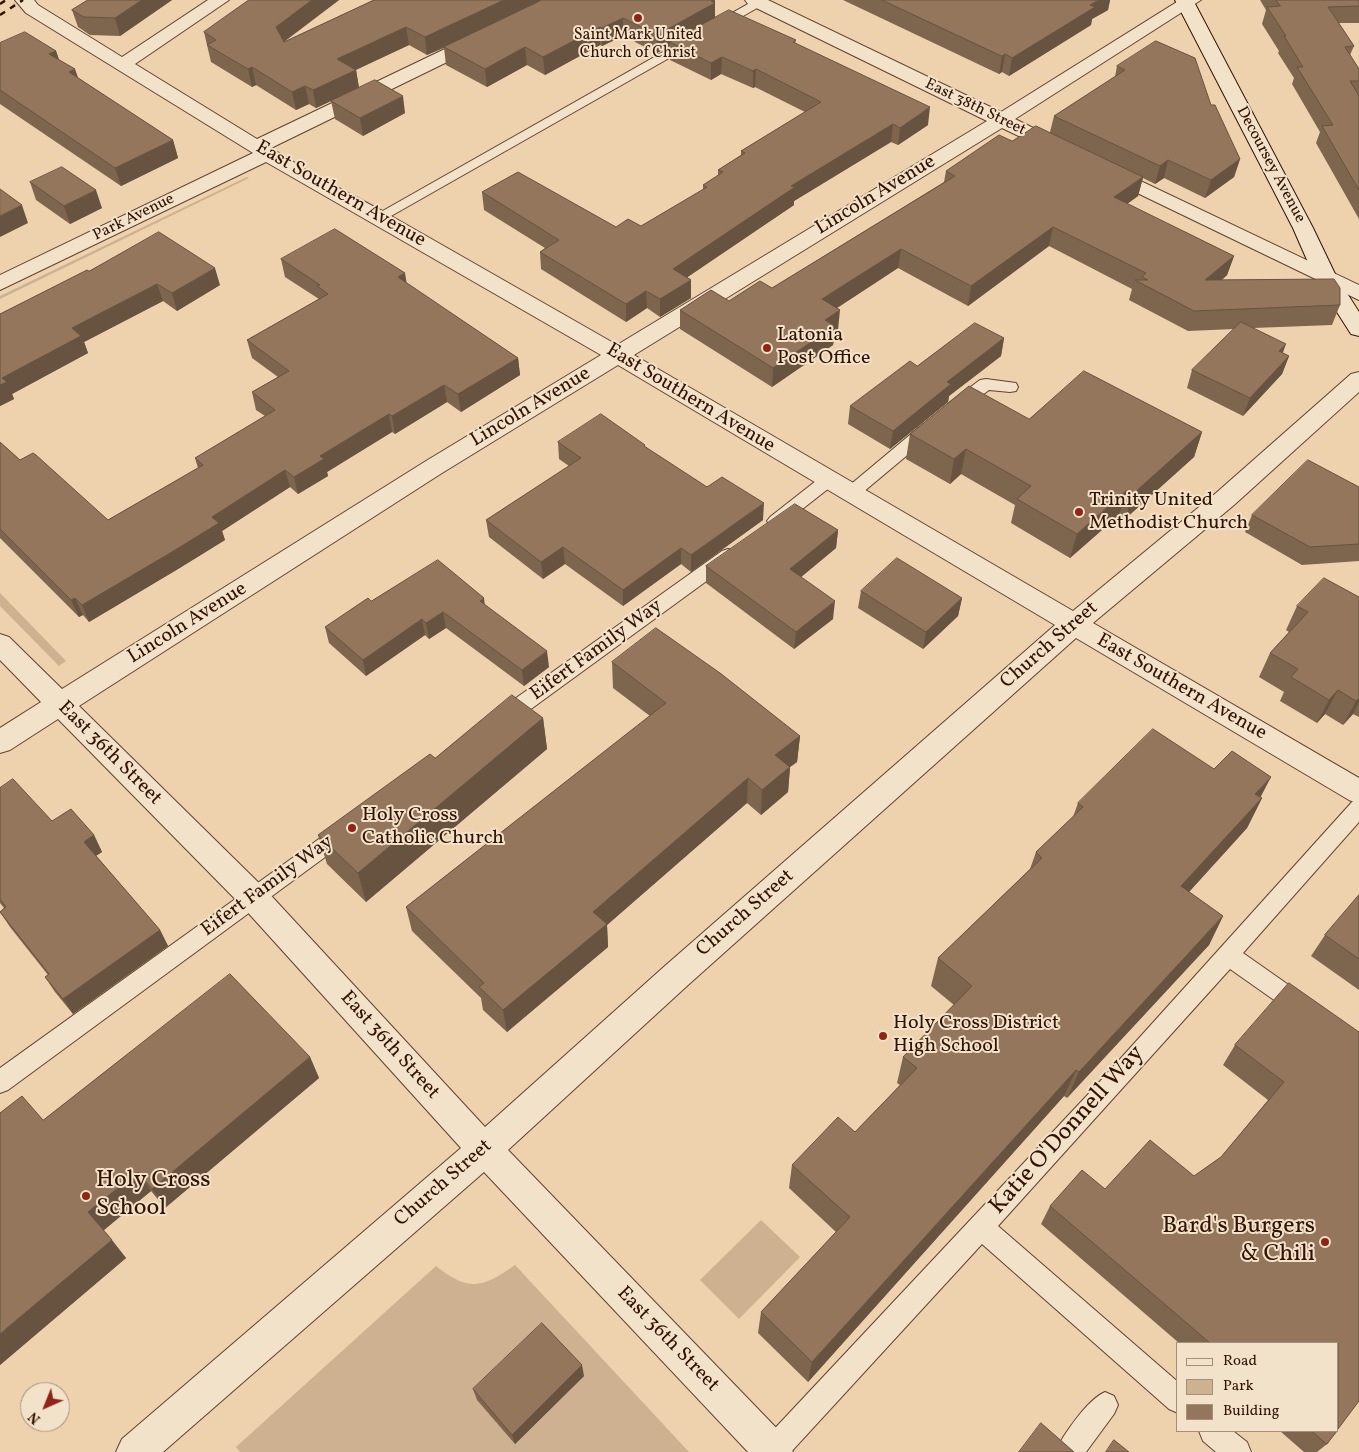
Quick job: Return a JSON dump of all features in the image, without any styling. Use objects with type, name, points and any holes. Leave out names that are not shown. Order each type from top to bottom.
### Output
[{"type":"street","name":"East Southern Avenue","points":[[24,0],[32,10],[123,64],[262,151],[617,356],[1359,792]]},
{"type":"street","points":[[123,64],[220,0]]},
{"type":"street","name":"Lincoln Avenue","points":[[0,742],[434,467],[1000,121],[1187,1]]},
{"type":"street","name":"Decoursey Avenue","points":[[1187,1],[1303,228],[1325,276],[1359,329]]},
{"type":"street","name":"East 38th Street","points":[[757,2],[1359,293]]},
{"type":"street","name":"Park Avenue","points":[[0,283],[492,33]]},
{"type":"street","name":"Church Street","points":[[136,1452],[485,1149],[684,968],[1073,625],[1225,499],[1359,379]]},
{"type":"street","name":"East 36th Street","points":[[0,644],[253,897],[450,1113],[774,1451]]},
{"type":"lane","points":[[379,217],[757,2]]},
{"type":"lane","points":[[850,494],[980,387],[995,384],[1010,387]]},
{"type":"lane","points":[[759,533],[827,481]]},
{"type":"lane","name":"Eifert Family Way","points":[[488,729],[743,545]]},
{"type":"lane","name":"Katie O'Donnell Way","points":[[774,1451],[1102,1096],[1359,808]]},
{"type":"lane","name":"Eifert Family Way","points":[[0,1082],[253,897],[362,820]]},
{"type":"lane","points":[[1228,955],[1320,1020]]},
{"type":"lane","points":[[981,1227],[1176,1398]]},
{"type":"lane","points":[[1069,1452],[1104,1405]]},
{"type":"lane","points":[[1214,1432],[1237,1452]]},
{"type":"green space","points":[[247,177],[249,178],[0,299],[0,296]]},
{"type":"green space","points":[[0,593],[66,661],[59,666],[0,606]]},
{"type":"green space","points":[[761,1220],[800,1257],[739,1319],[700,1280]]},
{"type":"green space","points":[[515,1265],[689,1452],[240,1452],[236,1447],[436,1266],[457,1280],[476,1284],[494,1279]]},
{"type":"building","points":[[88,0],[142,0],[115,18],[84,17],[72,10]]},
{"type":"building","points":[[249,0],[312,0],[276,27],[284,42],[374,0],[504,0],[425,37],[406,27],[337,59],[356,70],[313,90],[305,86],[292,92],[252,67],[248,69],[207,45],[216,40],[204,32]]},
{"type":"building","points":[[542,0],[714,0],[711,1],[715,3],[657,35],[623,18],[602,28],[600,27],[543,57],[525,47],[485,69],[444,47]]},
{"type":"building","points":[[882,0],[1099,0],[1090,5],[1095,7],[1012,58],[1005,54],[1002,56]]},
{"type":"building","points":[[1276,0],[1359,0],[1359,6],[1328,7],[1354,46],[1345,47],[1359,69],[1359,81],[1350,81],[1359,96],[1359,190],[1322,126],[1333,125],[1297,67],[1303,67],[1267,7],[1280,6]]},
{"type":"building","points":[[729,10],[796,40],[793,42],[930,107],[900,128],[893,124],[791,186],[795,187],[673,269],[691,280],[660,299],[646,291],[626,304],[540,252],[559,240],[482,192],[518,172],[616,227],[628,219],[641,226],[707,187],[703,185],[723,172],[718,170],[745,153],[741,151],[821,102],[756,69],[753,71],[722,57],[711,63],[670,42]]},
{"type":"building","points":[[25,32],[56,51],[49,54],[75,69],[69,72],[173,140],[115,168],[0,90],[0,43]]},
{"type":"building","points":[[1156,41],[1195,58],[1211,105],[1215,105],[1240,159],[1211,180],[1168,160],[1160,166],[1054,116],[1125,70],[1117,66]]},
{"type":"building","points":[[375,80],[403,96],[360,118],[331,101]]},
{"type":"building","points":[[1036,126],[1143,177],[1114,197],[1234,256],[1205,280],[1334,279],[1340,288],[1340,305],[1194,311],[1135,280],[1148,280],[1142,277],[1146,273],[1053,227],[971,286],[901,249],[822,299],[840,310],[825,320],[835,326],[773,368],[680,310],[711,290],[729,301],[760,281],[772,288],[955,176],[946,171],[999,135],[1012,141]]},
{"type":"building","points":[[62,167],[96,190],[64,206],[30,182]]},
{"type":"building","points":[[0,189],[22,205],[0,216]]},
{"type":"building","points":[[335,229],[405,273],[398,277],[518,358],[458,394],[444,385],[392,416],[389,414],[320,456],[324,459],[294,477],[285,470],[212,517],[219,523],[172,552],[82,605],[75,598],[71,600],[0,529],[0,442],[20,460],[33,453],[36,455],[108,520],[203,465],[195,458],[275,410],[252,392],[289,371],[247,340],[328,294],[317,286],[320,285],[281,259]]},
{"type":"building","points":[[159,232],[215,268],[172,293],[157,284],[72,328],[81,336],[2,378],[7,382],[0,385],[0,314],[87,270],[89,271]]},
{"type":"building","points":[[1241,322],[1286,344],[1279,351],[1289,356],[1250,398],[1192,370]]},
{"type":"building","points":[[975,323],[1004,338],[947,382],[951,384],[893,431],[850,406],[910,361],[917,366]]},
{"type":"building","points":[[1084,371],[1202,432],[1133,494],[1127,490],[1077,534],[1017,499],[1031,486],[966,449],[954,459],[910,434],[969,386],[1029,419]]},
{"type":"building","points":[[601,414],[644,446],[707,487],[722,477],[764,503],[691,555],[681,548],[623,590],[563,547],[541,562],[486,520],[581,458],[558,442]]},
{"type":"building","points":[[1308,460],[1359,487],[1359,544],[1310,547],[1252,515]]},
{"type":"building","points":[[795,504],[838,530],[790,569],[835,601],[796,632],[706,566]]},
{"type":"building","points":[[897,558],[962,598],[926,632],[861,591]]},
{"type":"building","points":[[438,560],[484,598],[480,601],[547,651],[522,670],[443,612],[426,623],[422,619],[363,660],[325,627],[368,598],[371,601]]},
{"type":"building","points":[[1324,578],[1359,597],[1359,698],[1356,701],[1338,690],[1329,700],[1291,677],[1298,669],[1270,653],[1308,612],[1297,606]]},
{"type":"building","points":[[656,628],[720,673],[800,736],[775,755],[790,767],[762,790],[748,778],[593,912],[607,924],[503,1010],[479,987],[484,983],[406,907],[666,703],[612,662]]},
{"type":"building","points":[[512,695],[543,718],[358,873],[318,835],[430,754],[435,758]]},
{"type":"building","points":[[1153,729],[1214,769],[1232,751],[1271,777],[1255,794],[1262,798],[1181,886],[1223,916],[1079,1072],[1076,1070],[812,1362],[761,1312],[850,1217],[792,1165],[838,1117],[855,1132],[917,1068],[903,1057],[972,986],[938,958],[1042,858],[1036,852],[1083,807],[1078,803]]},
{"type":"building","points":[[13,779],[52,821],[71,809],[94,835],[84,842],[160,930],[63,999],[45,977],[49,974],[0,912],[6,907],[0,899],[0,788]]},
{"type":"building","points":[[1359,895],[1359,959],[1325,935]]},
{"type":"building","points":[[230,974],[310,1057],[152,1189],[138,1172],[88,1212],[112,1240],[0,1334],[0,1113],[22,1096],[43,1120]]},
{"type":"building","points":[[1289,983],[1359,1032],[1359,1401],[1339,1428],[1339,1342],[1209,1342],[1050,1206],[1082,1170],[1105,1189],[1150,1140],[1194,1176],[1221,1157],[1284,1082],[1235,1045]]},
{"type":"building","points":[[542,1323],[582,1365],[512,1435],[473,1389]]},
{"type":"building","points":[[1041,1423],[1074,1452],[1019,1452]]},
{"type":"building","points":[[1313,1432],[1336,1432],[1327,1444]]},
{"type":"building","points":[[1114,1440],[1129,1452],[1106,1452]]},
{"type":"railway","points":[[0,4],[6,0]]},
{"type":"railway","points":[[0,15],[23,0]]},
{"type":"place","name":"Saint Mark United Church of Christ","points":[[638,18]]},
{"type":"place","name":"Latonia Post Office","points":[[767,348]]},
{"type":"place","name":"Trinity United Methodist Church","points":[[1079,512]]},
{"type":"place","name":"Holy Cross Catholic Church","points":[[352,828]]},
{"type":"place","name":"Holy Cross District High School","points":[[883,1036]]},
{"type":"place","name":"Holy Cross School","points":[[86,1196]]},
{"type":"place","name":"Bard's Burgers & Chili","points":[[1325,1242]]}]
